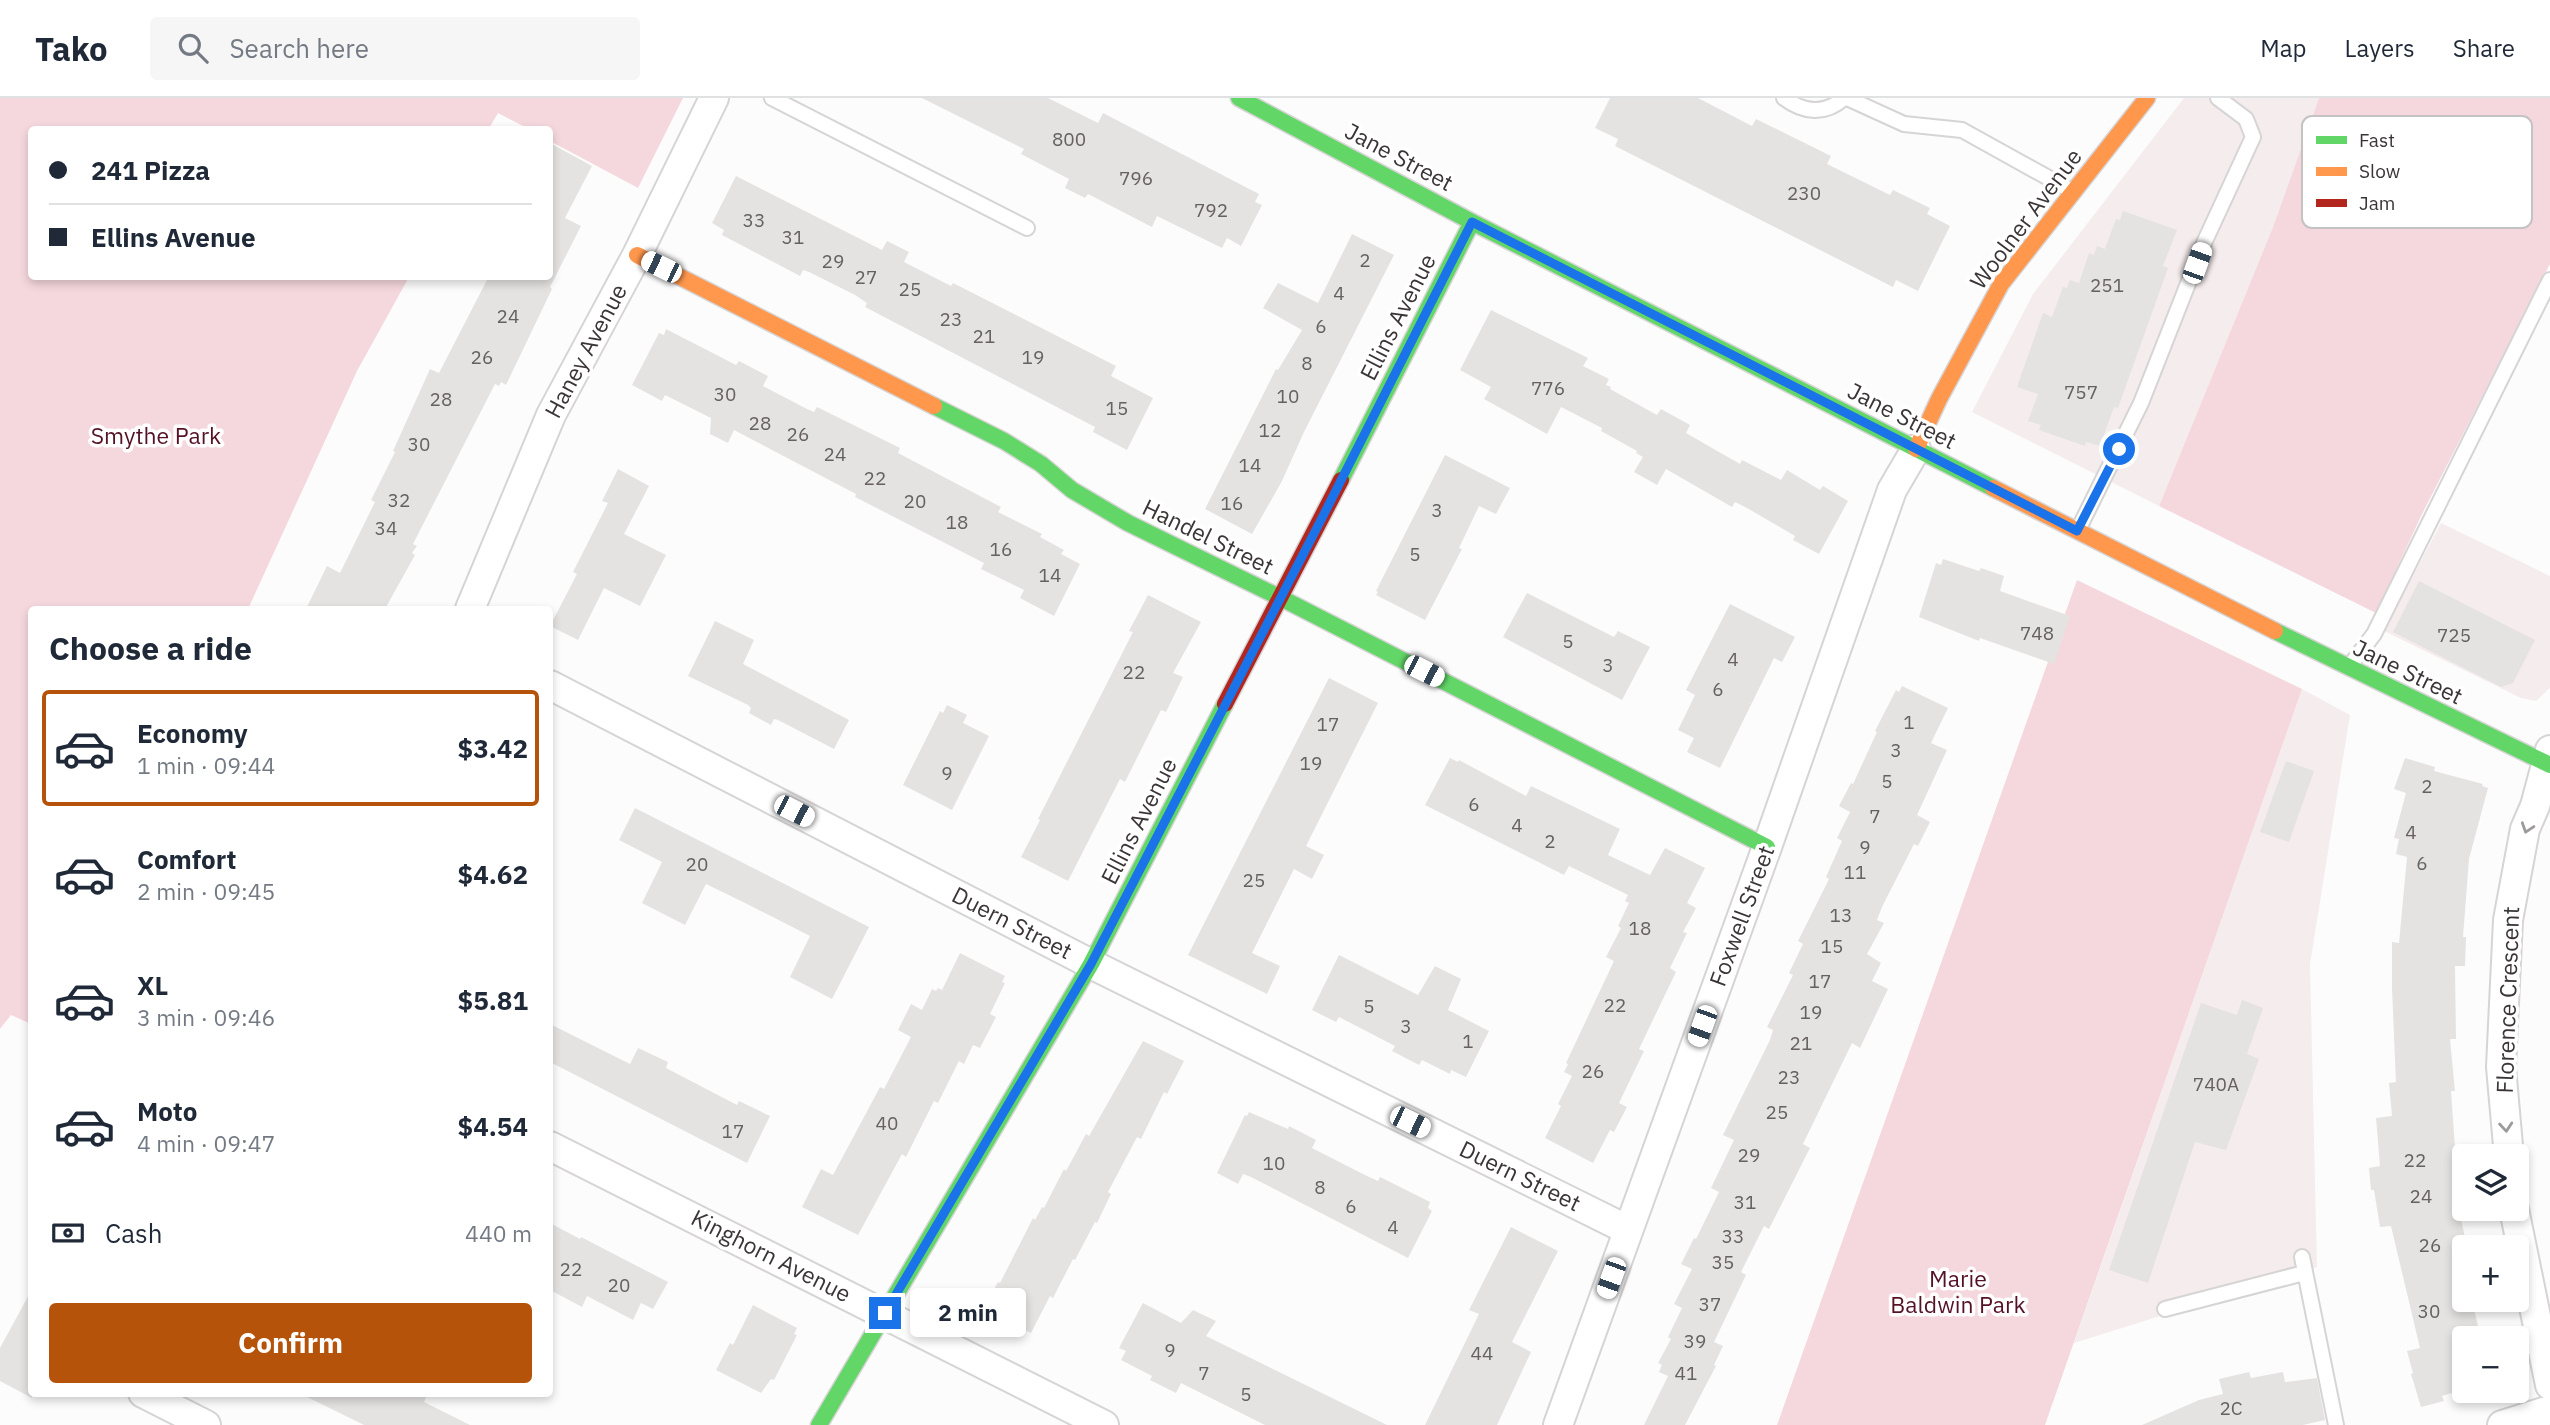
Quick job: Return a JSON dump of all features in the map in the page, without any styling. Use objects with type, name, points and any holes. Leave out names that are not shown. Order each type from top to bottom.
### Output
[{"type":"street","name":"Haney Avenue","points":[[471,606],[551,415],[637,255],[713,98]]},
{"type":"street","name":"Jane Street","points":[[1239,98],[1472,222],[2348,668],[2549,759]]},
{"type":"street","name":"Woolner Avenue","points":[[1916,449],[1939,399],[2001,284],[2147,98]]},
{"type":"street","name":"Ellins Avenue","points":[[819,1425],[1091,964],[1472,222]]},
{"type":"street","name":"Handel Street","points":[[637,255],[1004,440],[1041,464],[1072,490],[1128,523],[1281,598],[1767,847]]},
{"type":"street","name":"Foxwell Street","points":[[1558,1425],[1767,847],[1892,490],[1916,449]]},
{"type":"street","name":"Duern Street","points":[[553,687],[1091,964],[1628,1230]]},
{"type":"street","name":"Florence Crescent","points":[[2508,1144],[2501,1067],[2508,920],[2525,830],[2549,759]]},
{"type":"street","name":"Kinghorn Avenue","points":[[553,1147],[1104,1425]]},
{"type":"street","points":[[2516,1221],[2550,1385]]},
{"type":"street","points":[[151,1397],[206,1425]]},
{"type":"street","points":[[2502,1425],[2550,1410]]},
{"type":"lane","points":[[772,98],[1027,228]]},
{"type":"lane","points":[[1784,98],[1807,110],[1821,111],[1834,107],[1846,98],[1904,124],[1962,130],[2073,192]]},
{"type":"lane","points":[[2077,531],[2141,403],[2204,243],[2253,137],[2246,119],[2218,98]]},
{"type":"lane","points":[[2348,668],[2374,634],[2550,281]]},
{"type":"lane","points":[[2302,1257],[2336,1425]]},
{"type":"lane","points":[[2165,1309],[2304,1273]]},
{"type":"shaded area","points":[[2184,98],[2319,98],[2313,116],[2302,116],[2302,146],[2273,227],[2159,506],[1972,412],[2033,294]]},
{"type":"shaded area","points":[[2441,523],[2550,576],[2550,688],[2536,701],[2521,698],[2384,631]]},
{"type":"shaded area","points":[[2302,689],[2350,715],[2310,964],[2317,1267],[2074,1343]]},
{"type":"green space","name":"Smythe Park","points":[[0,98],[683,98],[638,188],[553,143],[553,126],[523,126],[498,113],[490,126],[28,126],[28,280],[407,280],[357,371],[249,606],[28,606],[28,1023],[11,1015],[0,1029]]},
{"type":"green space","points":[[2319,98],[2550,98],[2550,264],[2422,514],[2376,613],[2159,506],[2273,227],[2302,146],[2302,228],[2532,228],[2532,116],[2313,116]]},
{"type":"green space","name":"Marie Baldwin Park","points":[[2077,580],[2302,689],[2045,1425],[1777,1425]]},
{"type":"building","points":[[922,98],[1048,98],[1098,123],[1103,113],[1259,194],[1255,202],[1262,205],[1241,246],[1227,238],[1222,248],[1157,216],[1152,227],[1088,194],[1085,198],[1065,188],[1069,179],[1021,154],[1024,149]]},
{"type":"building","points":[[1610,98],[1698,98],[1752,126],[1756,119],[1831,156],[1827,164],[1890,195],[1893,190],[1930,208],[1927,214],[1950,226],[1918,291],[1896,280],[1893,287],[1615,146],[1618,139],[1595,128]]},
{"type":"building","points":[[553,145],[592,166],[565,218],[581,226],[550,287],[552,289],[506,385],[501,382],[499,386],[495,384],[413,544],[417,546],[412,553],[415,555],[387,606],[307,606],[327,566],[340,573],[375,502],[371,500],[395,452],[393,451],[430,369],[439,373],[487,280],[553,280]]},
{"type":"building","points":[[736,176],[882,250],[887,241],[909,252],[904,262],[951,286],[953,283],[1116,366],[1111,376],[1153,398],[1127,450],[1093,432],[1095,427],[865,307],[867,303],[855,295],[809,272],[803,270],[800,276],[722,235],[724,230],[712,223]]},
{"type":"building","points":[[2123,211],[2177,230],[2163,266],[2168,268],[2118,408],[2114,407],[2100,446],[2086,442],[2085,446],[2039,430],[2041,425],[2028,421],[2038,394],[2017,387],[2043,313],[2052,317],[2063,287],[2067,288],[2070,280],[2079,283],[2089,253],[2094,255],[2097,246],[2105,249],[2116,219],[2120,220]]},
{"type":"building","points":[[1352,234],[1394,255],[1282,481],[1252,534],[1205,509],[1276,369],[1278,370],[1302,330],[1263,308],[1278,283],[1318,303]]},
{"type":"building","points":[[1491,310],[1588,358],[1583,366],[1609,379],[1606,385],[1611,387],[1610,389],[1657,415],[1661,409],[1690,425],[1686,433],[1740,464],[1742,460],[1781,480],[1787,470],[1820,490],[1823,486],[1848,501],[1819,554],[1793,540],[1795,536],[1747,508],[1735,502],[1732,507],[1666,469],[1657,485],[1634,472],[1643,457],[1636,453],[1637,451],[1601,431],[1602,428],[1561,407],[1547,434],[1484,399],[1491,387],[1460,370]]},
{"type":"building","points":[[666,329],[736,365],[739,361],[768,376],[763,386],[807,409],[814,412],[817,407],[900,448],[898,453],[1001,507],[998,512],[1042,534],[1040,537],[1064,550],[1061,554],[1080,564],[1054,616],[1020,598],[1024,590],[981,569],[984,563],[855,497],[856,494],[734,430],[728,443],[710,434],[711,418],[665,395],[662,401],[632,385],[659,333],[664,335]]},
{"type":"building","points":[[1445,455],[1510,488],[1496,514],[1479,506],[1459,548],[1462,549],[1425,620],[1376,595],[1376,591]]},
{"type":"building","points":[[618,469],[649,486],[624,534],[666,555],[640,606],[604,588],[578,640],[553,628],[553,620],[577,574],[573,572],[608,503],[602,501]]},
{"type":"building","points":[[1943,559],[2004,576],[2000,591],[2070,616],[2054,664],[1980,638],[1979,641],[1919,617],[1936,563],[1941,565]]},
{"type":"building","points":[[2419,581],[2535,640],[2513,683],[2501,687],[2393,632]]},
{"type":"building","points":[[1527,593],[1614,637],[1618,631],[1650,647],[1622,700],[1503,637]]},
{"type":"building","points":[[1148,595],[1201,622],[1173,673],[1183,677],[1166,712],[1161,710],[1125,782],[1120,779],[1068,881],[1021,857],[1133,632],[1129,631]]},
{"type":"building","points":[[1730,604],[1795,637],[1782,662],[1774,658],[1720,768],[1687,752],[1694,738],[1678,730],[1695,695],[1686,690]]},
{"type":"building","points":[[715,621],[754,640],[743,664],[849,720],[834,749],[778,720],[774,719],[771,725],[749,713],[751,708],[748,705],[688,676]]},
{"type":"building","points":[[1329,678],[1378,703],[1306,846],[1324,855],[1312,879],[1294,869],[1252,953],[1280,966],[1267,994],[1188,955]]},
{"type":"building","points":[[1902,686],[1948,708],[1931,743],[1947,750],[1917,815],[1930,822],[1918,846],[1914,844],[1882,907],[1877,920],[1884,923],[1867,954],[1881,963],[1872,981],[1888,989],[1860,1048],[1852,1043],[1803,1144],[1810,1148],[1769,1229],[1764,1226],[1741,1272],[1746,1275],[1714,1342],[1723,1346],[1714,1365],[1716,1366],[1685,1425],[1644,1425],[1668,1376],[1659,1372],[1662,1365],[1658,1363],[1671,1339],[1668,1337],[1682,1308],[1674,1304],[1692,1269],[1681,1264],[1719,1192],[1711,1188],[1734,1140],[1723,1135],[1770,1040],[1773,1030],[1767,1027],[1793,975],[1789,973],[1803,944],[1798,941],[1829,879],[1826,877],[1842,841],[1837,838],[1850,812],[1839,806],[1851,783],[1853,784],[1896,690],[1899,692]]},
{"type":"building","points":[[947,705],[967,715],[963,723],[989,736],[952,810],[903,785],[940,711],[943,713]]},
{"type":"building","points":[[1450,758],[1458,762],[1459,760],[1526,796],[1531,786],[1620,829],[1608,855],[1650,875],[1665,848],[1705,868],[1687,903],[1696,908],[1683,932],[1687,933],[1670,968],[1676,972],[1639,1049],[1644,1051],[1619,1103],[1627,1107],[1614,1132],[1610,1130],[1593,1163],[1545,1138],[1572,1076],[1564,1072],[1568,1064],[1566,1063],[1614,961],[1606,957],[1621,928],[1618,926],[1629,903],[1625,901],[1628,895],[1569,866],[1564,875],[1425,805]]},
{"type":"building","points":[[2405,758],[2435,767],[2434,771],[2483,784],[2482,786],[2488,788],[2469,859],[2463,937],[2466,937],[2465,966],[2455,966],[2456,1039],[2450,1039],[2455,1091],[2451,1091],[2455,1144],[2452,1144],[2452,1221],[2461,1221],[2464,1235],[2452,1235],[2452,1312],[2475,1312],[2478,1326],[2452,1326],[2452,1393],[2442,1396],[2444,1401],[2421,1407],[2407,1351],[2420,1348],[2391,1226],[2380,1227],[2369,1168],[2380,1166],[2376,1118],[2392,1116],[2389,1083],[2396,1082],[2392,942],[2399,943],[2407,857],[2396,854],[2399,839],[2394,838],[2406,793],[2394,789]]},
{"type":"building","points":[[2286,761],[2314,771],[2289,842],[2260,832]]},
{"type":"building","points":[[635,808],[869,927],[832,999],[790,977],[810,936],[747,904],[706,884],[685,925],[642,903],[662,862],[619,840]]},
{"type":"building","points":[[960,953],[1005,976],[1002,982],[1005,983],[990,1014],[996,1017],[980,1048],[973,1045],[964,1064],[959,1061],[938,1103],[934,1101],[906,1157],[902,1154],[858,1235],[802,1207],[821,1169],[833,1175],[880,1087],[884,1089],[911,1037],[898,1030],[911,1004],[922,1010],[932,989],[942,990]]},
{"type":"building","points":[[1339,955],[1418,995],[1435,966],[1461,979],[1448,1010],[1489,1031],[1466,1077],[1451,1070],[1450,1074],[1422,1060],[1419,1065],[1392,1051],[1395,1046],[1339,1017],[1336,1022],[1312,1010]]},
{"type":"building","points":[[2242,1000],[2263,1008],[2247,1054],[2259,1059],[2226,1150],[2195,1142],[2148,1283],[2109,1270],[2201,1003],[2237,1015]]},
{"type":"building","points":[[553,1026],[630,1064],[638,1048],[668,1062],[666,1068],[737,1105],[739,1101],[770,1116],[747,1163],[553,1064]]},
{"type":"building","points":[[1143,1041],[1184,1061],[1167,1094],[1164,1092],[1141,1139],[1137,1137],[1108,1192],[1111,1194],[1097,1223],[1095,1222],[1075,1260],[1073,1259],[1053,1298],[1050,1296],[1031,1333],[983,1310],[1033,1218],[1035,1220],[1042,1207],[1044,1208],[1086,1134],[1089,1136]]},
{"type":"building","points":[[1249,1112],[1288,1129],[1289,1126],[1316,1140],[1312,1148],[1378,1181],[1380,1177],[1430,1202],[1428,1208],[1432,1211],[1408,1258],[1251,1177],[1243,1174],[1238,1184],[1217,1173],[1245,1115]]},
{"type":"building","points":[[553,1225],[668,1282],[653,1309],[641,1303],[633,1320],[587,1296],[582,1307],[553,1292]]},
{"type":"building","points":[[1511,1227],[1558,1251],[1512,1342],[1531,1352],[1497,1425],[1425,1425],[1479,1314],[1469,1310]]},
{"type":"building","points":[[28,1296],[28,1396],[0,1381],[0,1348]]},
{"type":"building","points":[[1143,1303],[1181,1323],[1193,1310],[1216,1321],[1206,1336],[1387,1425],[1265,1425],[1181,1383],[1176,1393],[1150,1380],[1152,1376],[1121,1360],[1126,1351],[1119,1348]]},
{"type":"building","points":[[753,1305],[797,1328],[794,1334],[797,1335],[774,1380],[771,1379],[761,1393],[716,1370],[730,1343],[733,1345]]},
{"type":"building","points":[[2249,1372],[2251,1378],[2283,1372],[2285,1382],[2317,1378],[2325,1420],[2303,1425],[2142,1425],[2199,1400],[2223,1394],[2219,1379]]},
{"type":"building","points":[[307,1397],[426,1397],[424,1402],[470,1425],[364,1425]]},
{"type":"traffic: fast","points":[[1239,98],[1472,222],[1993,488]]},
{"type":"traffic: fast","points":[[1341,480],[1472,222]]},
{"type":"traffic: fast","points":[[934,406],[1004,441],[1041,464],[1072,490],[1128,523],[1281,598],[1767,847]]},
{"type":"traffic: fast","points":[[2275,631],[2550,765]]},
{"type":"traffic: fast","points":[[819,1425],[1091,964],[1225,704]]},
{"type":"traffic: slow","points":[[1916,449],[1939,399],[2001,284],[2147,98]]},
{"type":"traffic: slow","points":[[637,255],[934,406]]},
{"type":"traffic: slow","points":[[1993,488],[2275,631]]},
{"type":"traffic: jam","points":[[1225,704],[1341,480]]},
{"type":"route","points":[[885,1313],[1091,964],[1472,222],[2077,531],[2119,449]]}]
